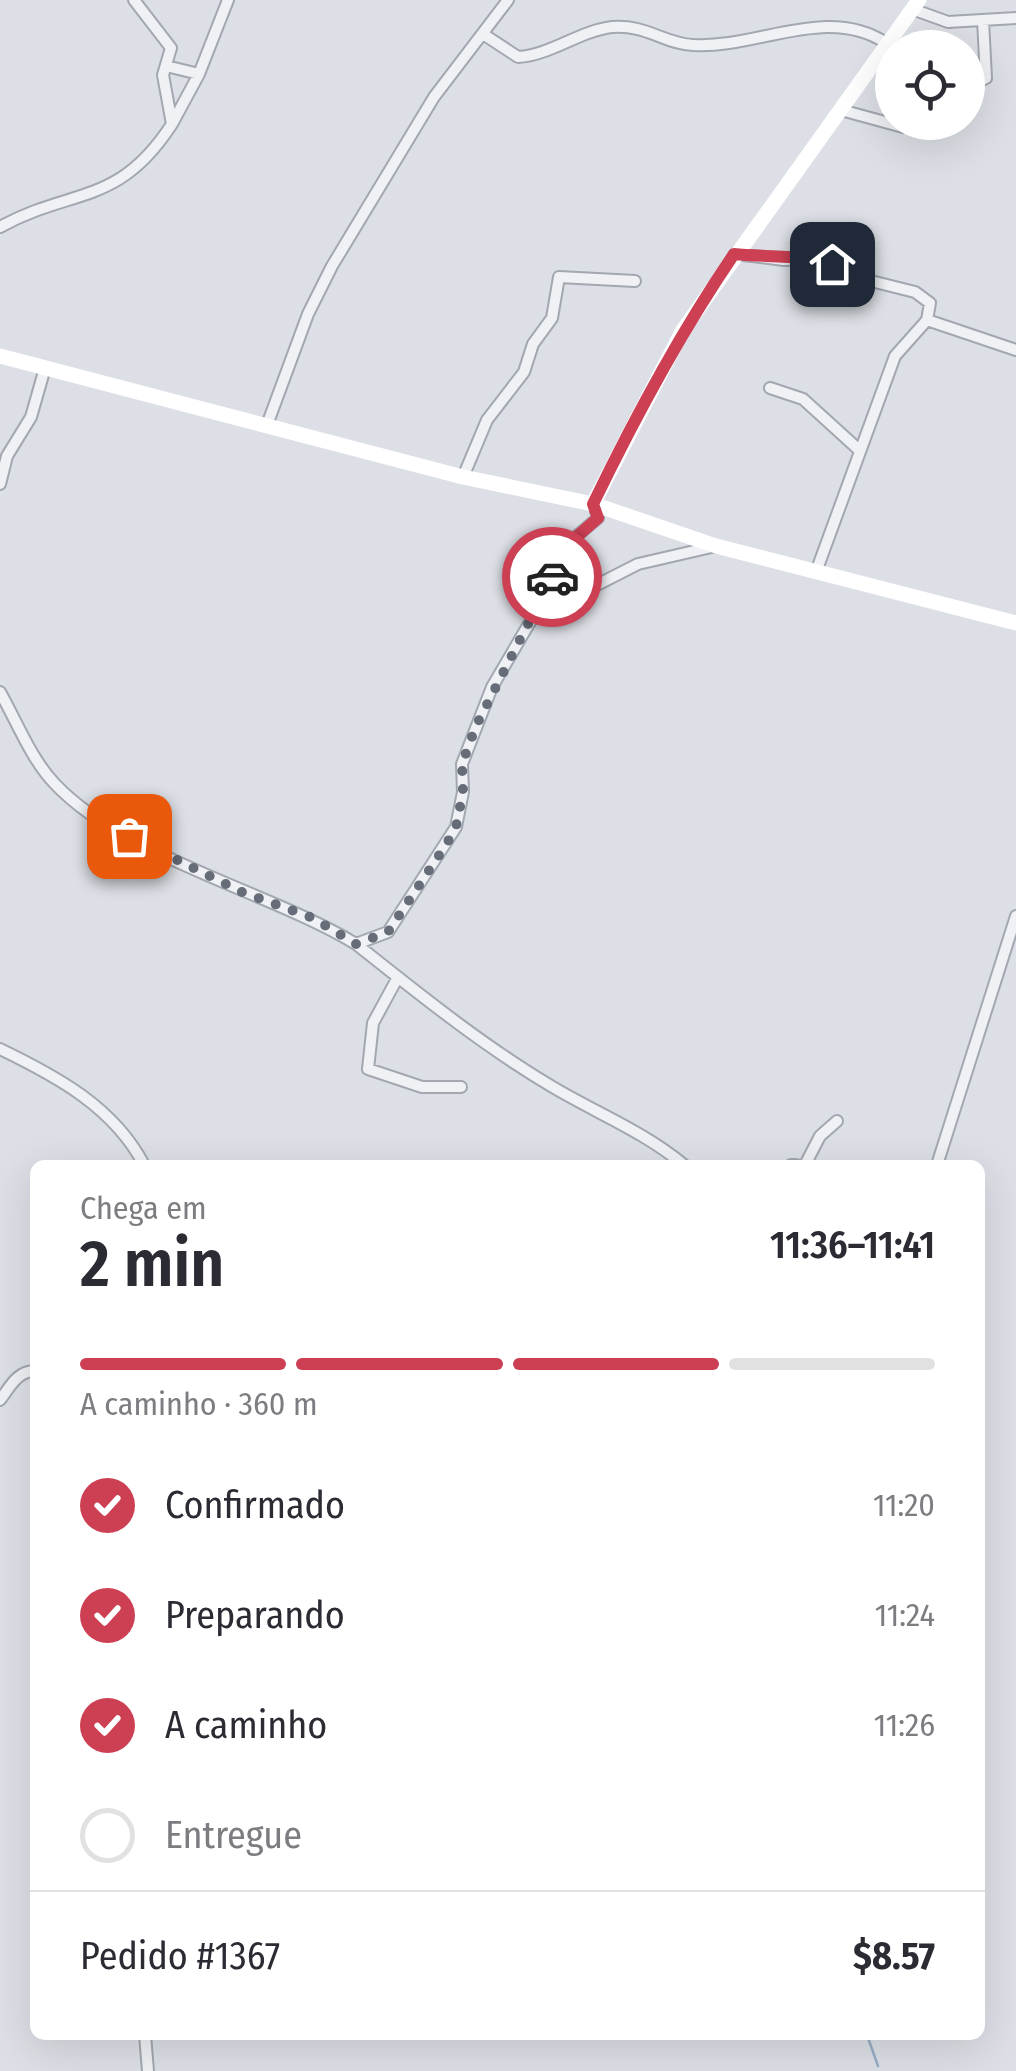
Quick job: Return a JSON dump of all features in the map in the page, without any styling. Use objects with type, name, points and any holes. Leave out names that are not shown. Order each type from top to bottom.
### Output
[{"type":"street","points":[[134,0],[171,48],[163,75],[172,124]]},
{"type":"street","points":[[267,424],[308,314],[332,266],[434,97],[508,0]]},
{"type":"street","points":[[0,227],[116,184],[148,158],[199,74],[224,2]]},
{"type":"street","points":[[896,30],[916,5],[948,22],[1016,18]]},
{"type":"street","points":[[983,20],[984,30]]},
{"type":"street","points":[[483,34],[518,58],[610,27],[660,33],[689,45],[752,41],[797,28],[852,27],[875,38]]},
{"type":"street","points":[[356,944],[388,932],[443,851],[462,802],[463,759],[492,687],[533,617],[566,546],[598,518],[593,504],[682,330],[875,59]]},
{"type":"street","points":[[166,66],[199,74]]},
{"type":"street","points":[[841,110],[875,119]]},
{"type":"street","points":[[734,254],[784,260],[820,259],[859,278],[923,296],[930,303],[927,320],[895,356],[816,572]]},
{"type":"street","points":[[463,477],[487,420],[524,372],[533,344],[552,318],[559,278],[636,281]]},
{"type":"street","points":[[927,320],[1016,350]]},
{"type":"street","points":[[0,356],[463,477],[593,504],[716,546],[1016,623]]},
{"type":"street","points":[[0,484],[6,456],[31,417],[45,368]]},
{"type":"street","points":[[770,388],[803,399],[858,450]]},
{"type":"street","points":[[533,617],[638,564],[716,546]]},
{"type":"street","points":[[0,692],[44,771],[102,822],[242,892],[313,918],[356,944],[526,1070],[649,1136],[678,1160]]},
{"type":"street","points":[[939,1160],[1016,916]]},
{"type":"street","points":[[398,976],[373,1023],[368,1068],[422,1087],[461,1087]]},
{"type":"street","points":[[0,1049],[74,1088],[99,1108],[141,1160]]},
{"type":"street","points":[[808,1160],[820,1136],[837,1121]]},
{"type":"street","points":[[133,1148],[133,1160]]},
{"type":"street","points":[[0,1400],[14,1380],[30,1371]]},
{"type":"street","points":[[145,2040],[148,2071]]},
{"type":"waterway","points":[[869,2040],[878,2066]]},
{"type":"way so far","points":[[129,836],[242,892],[313,918],[356,944],[370,942],[388,932],[456,827],[463,792],[463,759],[492,687],[552,577]]},
{"type":"route","points":[[552,577],[566,546],[590,530],[598,518],[593,504],[625,439],[682,330],[734,254],[784,260],[820,259],[832,264]]}]
